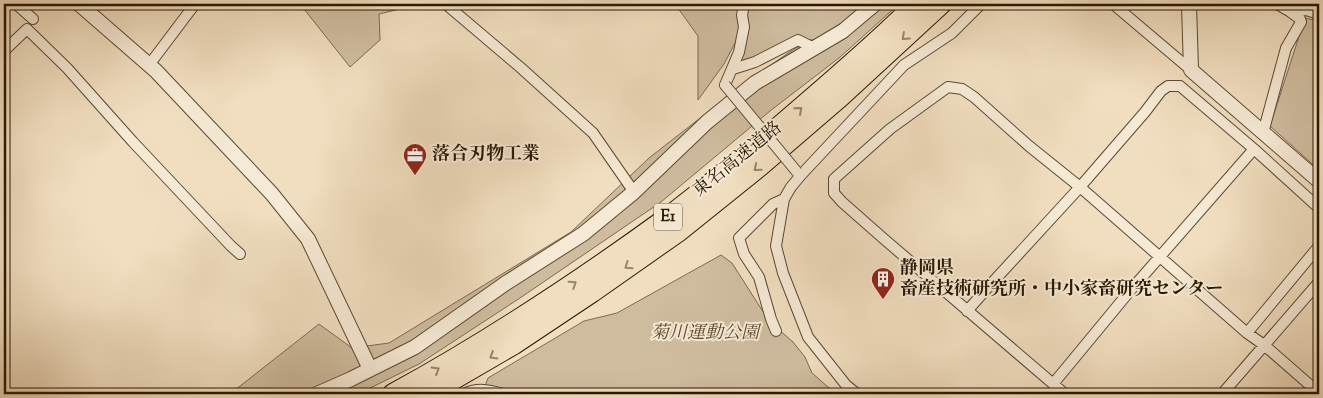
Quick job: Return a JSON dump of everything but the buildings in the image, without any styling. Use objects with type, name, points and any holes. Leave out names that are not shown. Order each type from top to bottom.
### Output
[{"type":"highway","name":"東名高速道路","points":[[393,394],[505,329],[668,217],[821,91],[916,4]]},
{"type":"highway","name":"東名高速道路","points":[[428,394],[522,338],[679,231],[761,165],[840,97],[941,4]]},
{"type":"street","points":[[16,4],[33,18]]},
{"type":"street","points":[[79,4],[149,65],[272,194],[308,239],[370,369]]},
{"type":"street","points":[[149,65],[195,4]]},
{"type":"street","points":[[447,4],[593,133],[634,192]]},
{"type":"street","points":[[744,4],[742,15],[744,27],[739,52],[725,85],[799,173]]},
{"type":"street","points":[[317,394],[415,347],[506,283],[583,234],[634,192],[707,122],[756,83],[843,31],[875,4]]},
{"type":"street","points":[[857,394],[846,385],[808,337],[783,272],[776,246],[784,199],[799,173],[904,65],[952,33],[982,4]]},
{"type":"street","points":[[1112,4],[1319,181]]},
{"type":"street","points":[[1189,4],[1191,70]]},
{"type":"street","points":[[1263,133],[1286,48],[1301,22],[1300,19],[1277,4]]},
{"type":"street","points":[[1289,11],[1306,10],[1319,14]]},
{"type":"street","points":[[4,51],[27,29],[67,68],[133,142],[240,254]]},
{"type":"street","points":[[733,69],[755,62],[798,40],[814,48]]},
{"type":"street","points":[[968,311],[1080,187],[1161,91],[1168,86],[1180,86],[1319,208]]},
{"type":"street","points":[[1065,394],[834,194],[834,180],[890,129],[948,87],[962,89],[974,97],[1246,333],[1264,345],[1319,393]]},
{"type":"street","points":[[1053,384],[1129,292],[1254,149]]},
{"type":"street","points":[[776,331],[759,277],[744,254],[739,238],[773,204],[784,199]]},
{"type":"street","points":[[1246,333],[1319,246]]},
{"type":"street","points":[[1222,394],[1319,282]]},
{"type":"street","points":[[464,394],[470,391],[488,389],[503,394]]},
{"type":"green space","points":[[300,4],[404,4],[400,9],[379,14],[380,40],[350,67]]},
{"type":"green space","points":[[675,4],[843,4],[850,10],[845,4],[864,4],[855,14],[820,37],[828,35],[870,4],[899,4],[839,58],[770,111],[661,202],[419,364],[358,394],[230,394],[319,324],[352,348],[389,343],[571,232],[649,158],[745,83],[794,49],[815,40],[798,40],[741,66],[743,28],[724,64],[698,100],[698,36]]},
{"type":"green space","points":[[1305,18],[1319,21],[1319,170],[1270,126]]},
{"type":"green space","name":"菊川運動公園","points":[[721,255],[732,263],[769,321],[793,342],[805,357],[812,373],[836,394],[482,394],[488,378],[584,321],[617,313]]},
{"type":"place","name":"落合刃物工業","points":[[415,176]]},
{"type":"place","name":"静岡県 畜産技術研究所・中小家畜研究センター","points":[[883,300]]}]
